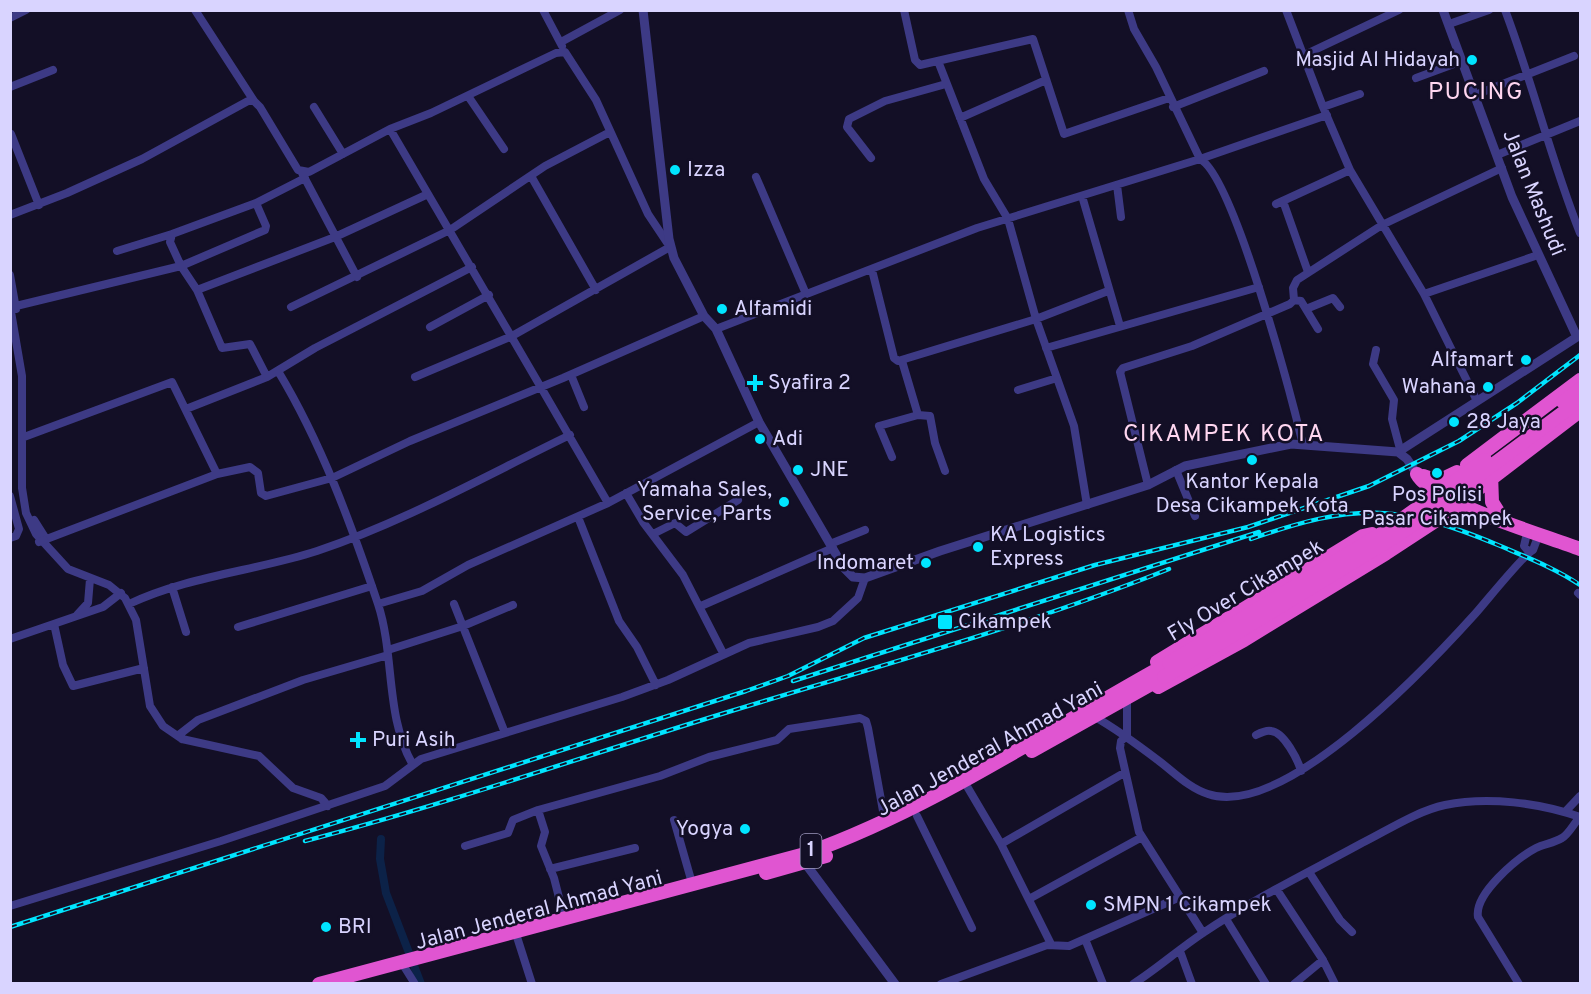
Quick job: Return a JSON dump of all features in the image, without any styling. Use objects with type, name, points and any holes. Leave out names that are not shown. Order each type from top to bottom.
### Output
[{"type":"highway","points":[[1417,474],[1438,481],[1456,472],[1581,380]]},
{"type":"highway","name":"Fly Over Cikampek","points":[[1169,663],[1381,534],[1581,389]]},
{"type":"highway","name":"Jalan Jenderal Ahmad Yani","points":[[319,984],[517,937],[873,838],[917,816],[1141,691],[1401,533],[1581,400]]},
{"type":"highway","points":[[1141,691],[1161,687],[1263,629],[1385,554],[1459,504],[1581,411]]},
{"type":"highway","points":[[1472,461],[1486,464],[1492,478],[1492,502],[1504,521]]},
{"type":"highway","points":[[1437,492],[1456,472]]},
{"type":"highway","points":[[1417,474],[1425,484],[1459,504],[1581,549]]},
{"type":"highway","points":[[1114,693],[1145,670],[1364,536],[1377,535],[1384,542],[1385,554]]},
{"type":"highway","name":"Jalan Jenderal Ahmad Yani","points":[[349,984],[564,916],[692,882],[805,858],[885,822],[1169,663]]},
{"type":"street","points":[[10,18],[26,10]]},
{"type":"street","points":[[195,10],[303,175],[357,277]]},
{"type":"street","points":[[543,10],[565,52],[580,72],[648,214],[670,248],[704,316],[716,329],[759,422],[831,546],[853,577],[865,578],[940,551],[1148,485],[1176,470],[1258,448],[1291,444],[1399,451]]},
{"type":"street","points":[[561,42],[620,10]]},
{"type":"street","points":[[643,10],[670,248]]},
{"type":"street","points":[[904,10],[915,60],[920,65],[1031,38],[1035,42],[1061,132],[1067,135],[1169,98]]},
{"type":"street","points":[[1128,10],[1134,29],[1156,67],[1173,107],[1200,159],[1208,166],[1224,197],[1268,314],[1303,445]]},
{"type":"street","points":[[1286,10],[1302,56],[1350,170],[1424,294],[1477,402]]},
{"type":"street","points":[[1302,56],[1399,10]]},
{"type":"street","name":"Jalan Mashudi","points":[[1399,451],[1579,336],[1538,255],[1502,168],[1443,10]]},
{"type":"street","points":[[1449,24],[1490,10]]},
{"type":"street","points":[[1505,10],[1529,73],[1547,135],[1581,232]]},
{"type":"street","points":[[117,251],[172,234],[256,203],[390,129],[468,96],[556,53],[565,52]]},
{"type":"street","points":[[1475,95],[1574,56]]},
{"type":"street","points":[[938,61],[984,179],[1008,219],[1036,319],[1074,426],[1088,505]]},
{"type":"street","points":[[1416,78],[1462,61]]},
{"type":"street","points":[[10,87],[53,70]]},
{"type":"street","points":[[1173,107],[1264,71]]},
{"type":"street","points":[[960,118],[1046,80]]},
{"type":"street","points":[[872,158],[847,127],[849,118],[885,101],[946,84]]},
{"type":"street","points":[[716,329],[1008,219],[1200,159],[1325,111],[1360,94]]},
{"type":"street","points":[[468,96],[504,149]]},
{"type":"street","points":[[10,214],[39,205],[142,159],[242,103],[254,101]]},
{"type":"street","points":[[314,106],[343,154]]},
{"type":"street","points":[[1497,155],[1581,121]]},
{"type":"street","points":[[390,129],[489,295],[539,387],[570,435],[608,504]]},
{"type":"street","points":[[291,307],[450,230],[531,176],[610,132]]},
{"type":"street","points":[[11,134],[39,205]]},
{"type":"street","points":[[1293,300],[1294,283],[1382,225],[1502,168]]},
{"type":"street","points":[[1308,272],[1280,202],[1350,170]]},
{"type":"street","points":[[531,176],[596,290]]},
{"type":"street","points":[[756,177],[806,294]]},
{"type":"street","points":[[1117,185],[1121,217]]},
{"type":"street","points":[[197,290],[335,237],[428,194]]},
{"type":"street","points":[[1082,196],[1120,326]]},
{"type":"street","points":[[13,306],[181,266],[264,230],[266,226],[256,203]]},
{"type":"street","points":[[172,234],[170,242],[181,266],[197,290],[222,348],[250,344],[267,377]]},
{"type":"street","points":[[415,377],[512,336],[670,248]]},
{"type":"street","points":[[1424,294],[1538,255]]},
{"type":"street","points":[[186,409],[267,377],[315,348],[472,267]]},
{"type":"street","points":[[872,270],[894,357],[902,361],[1036,319],[1108,291]]},
{"type":"street","points":[[10,275],[22,376],[23,502],[42,541],[68,569],[109,585],[121,593],[129,604],[136,620],[153,714],[163,726],[182,734],[259,756],[293,788],[321,798],[328,806]]},
{"type":"street","points":[[1046,348],[1259,287]]},
{"type":"street","points":[[430,327],[489,295]]},
{"type":"street","points":[[1306,309],[1333,298],[1340,307]]},
{"type":"street","points":[[1148,485],[1121,370],[1192,346],[1268,314],[1293,300],[1301,301],[1318,329]]},
{"type":"street","points":[[13,306],[23,357],[26,495],[42,541]]},
{"type":"street","points":[[42,541],[217,474],[253,467],[258,473],[261,493],[270,496],[332,478],[410,441],[571,375],[704,316]]},
{"type":"street","points":[[1376,350],[1373,364],[1394,400],[1392,419],[1399,451],[1417,474]]},
{"type":"street","points":[[902,361],[918,415]]},
{"type":"street","points":[[278,371],[301,410],[332,478],[372,586],[385,624],[398,722],[405,750],[413,765]]},
{"type":"street","points":[[571,375],[584,407]]},
{"type":"street","points":[[1018,390],[1057,378]]},
{"type":"street","points":[[24,438],[172,382],[217,474]]},
{"type":"street","points":[[892,457],[879,426],[918,415],[930,416],[935,443],[945,471]]},
{"type":"street","points":[[378,604],[422,591],[468,565],[608,504],[759,422]]},
{"type":"street","points":[[129,604],[172,587],[281,561],[353,537],[570,435]]},
{"type":"street","points":[[1176,470],[1195,516]]},
{"type":"street","points":[[626,493],[701,606],[723,653]]},
{"type":"street","points":[[10,496],[19,533],[10,538]]},
{"type":"street","points":[[653,534],[675,523],[686,532],[738,500]]},
{"type":"street","points":[[578,517],[619,621],[637,646],[656,685]]},
{"type":"street","points":[[701,606],[865,531]]},
{"type":"street","points":[[1095,717],[1127,736],[1187,784],[1216,796],[1256,791],[1284,781],[1334,747],[1422,671],[1533,550],[1534,532]]},
{"type":"street","points":[[10,906],[328,806],[385,786],[413,765],[430,756],[656,685],[723,653],[770,637],[800,633],[833,621],[858,598],[865,578]]},
{"type":"street","points":[[75,617],[88,603],[90,579]]},
{"type":"street","points":[[238,627],[372,586]]},
{"type":"street","points":[[172,587],[186,632]]},
{"type":"street","points":[[10,639],[104,607],[121,593]]},
{"type":"street","points":[[454,604],[505,733]]},
{"type":"street","points":[[182,734],[198,720],[303,680],[463,626],[513,605]]},
{"type":"street","points":[[54,624],[63,665],[73,686],[144,668]]},
{"type":"street","points":[[1127,698],[1127,736]]},
{"type":"street","points":[[465,846],[508,832],[513,819],[538,810],[660,776],[709,757],[777,740],[789,729],[860,718],[866,721],[868,729],[885,822]]},
{"type":"street","points":[[1256,735],[1275,732],[1294,753],[1301,771]]},
{"type":"street","points":[[1127,736],[1121,741],[1120,748],[1124,773],[1142,837],[1203,933]]},
{"type":"street","points":[[1001,844],[1124,773]]},
{"type":"street","points":[[968,788],[1001,844],[1051,944]]},
{"type":"street","points":[[1565,812],[1581,796]]},
{"type":"street","points":[[1133,984],[1226,919],[1309,872],[1441,806],[1455,803],[1512,803],[1565,812],[1580,817],[1565,836],[1536,848],[1511,866],[1491,886],[1478,908],[1478,917],[1519,984]]},
{"type":"street","points":[[538,810],[545,832],[541,846],[564,916]]},
{"type":"street","points":[[917,816],[972,928]]},
{"type":"street","points":[[674,820],[692,882]]},
{"type":"street","points":[[1029,899],[1142,837]]},
{"type":"street","points":[[550,869],[635,848]]},
{"type":"street","points":[[805,858],[895,984]]},
{"type":"street","points":[[1309,872],[1334,912],[1352,932]]},
{"type":"street","points":[[1277,890],[1323,960],[1335,984]]},
{"type":"street","points":[[941,984],[1051,944],[1069,946],[1180,897]]},
{"type":"street","points":[[1226,919],[1266,984]]},
{"type":"street","points":[[517,937],[532,984]]},
{"type":"street","points":[[1085,939],[1102,984]]},
{"type":"street","points":[[1180,951],[1192,984]]},
{"type":"street","points":[[1294,984],[1323,960]]},
{"type":"street","points":[[412,963],[415,984]]},
{"type":"waterway","points":[[381,839],[380,859],[386,893],[421,984]]},
{"type":"railway","points":[[10,927],[746,691],[788,676],[864,638],[1095,565],[1248,527],[1369,486],[1459,441],[1517,403],[1580,355]]},
{"type":"railway","points":[[1251,539],[1287,527],[1348,514],[1403,515],[1463,531],[1550,568],[1580,585]]},
{"type":"railway","points":[[793,681],[1259,532]]},
{"type":"railway","points":[[305,841],[465,795],[950,645],[1115,590],[1169,569]]},
{"type":"place","name":"Masjid Al Hidayah","points":[[1472,60]]},
{"type":"place","name":"Izza","points":[[675,170]]},
{"type":"place","name":"Alfamidi","points":[[722,309]]},
{"type":"place","name":"Alfamart","points":[[1526,360]]},
{"type":"place","name":"Syafira 2","points":[[755,383]]},
{"type":"place","name":"Wahana","points":[[1488,387]]},
{"type":"place","name":"28 Jaya","points":[[1454,422]]},
{"type":"place","name":"Adi","points":[[760,439]]},
{"type":"place","name":"Kantor Kepala Desa Cikampek Kota","points":[[1252,460]]},
{"type":"place","name":"JNE","points":[[798,470]]},
{"type":"place","name":"Pos Polisi Pasar Cikampek","points":[[1437,473]]},
{"type":"place","name":"Yamaha Sales, Service, Parts","points":[[784,502]]},
{"type":"place","name":"KA Logistics Express","points":[[978,547]]},
{"type":"place","name":"Indomaret","points":[[926,563]]},
{"type":"place","name":"Cikampek","points":[[945,622]]},
{"type":"place","name":"Puri Asih","points":[[358,740]]},
{"type":"place","name":"Yogya","points":[[745,829]]},
{"type":"place","name":"SMPN 1 Cikampek","points":[[1091,905]]},
{"type":"place","name":"BRI","points":[[326,927]]},
{"type":"district","name":"PUCING","points":[[1476,93]]},
{"type":"district","name":"CIKAMPEK KOTA","points":[[1224,435]]}]
